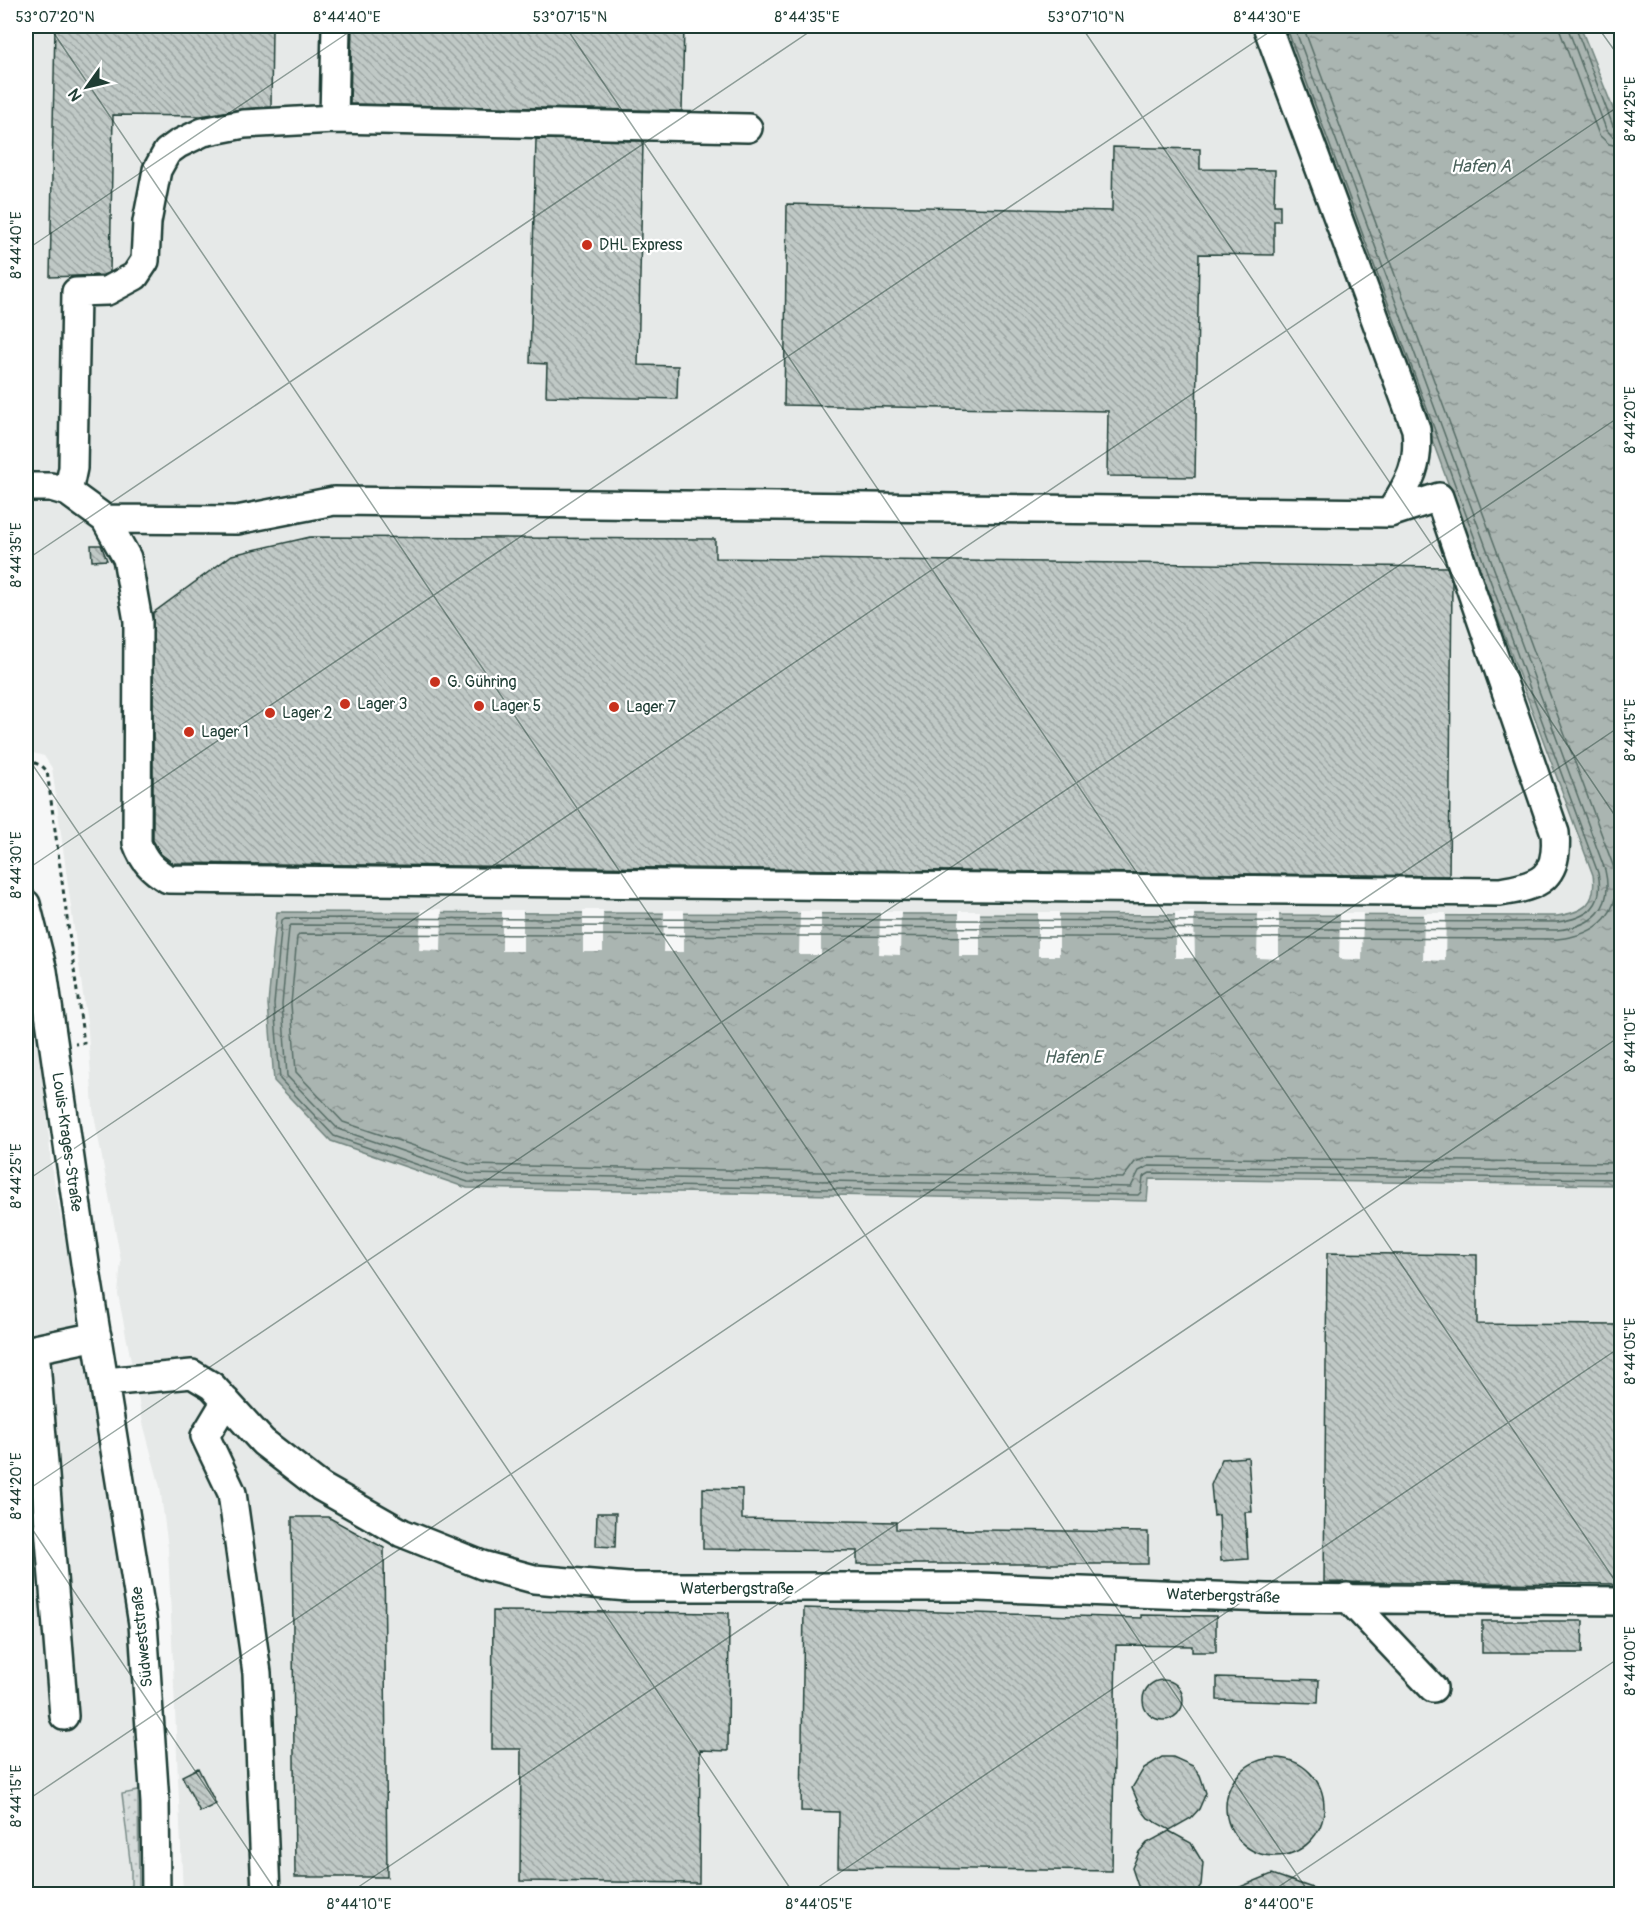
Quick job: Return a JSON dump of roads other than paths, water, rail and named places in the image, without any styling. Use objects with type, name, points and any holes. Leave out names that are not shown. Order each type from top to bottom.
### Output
[{"type":"street","points":[[334,119],[336,26]]},
{"type":"street","points":[[1267,26],[1416,429],[1417,462],[1411,479],[1390,513]]},
{"type":"street","points":[[68,492],[73,468],[76,292],[107,291],[135,276],[145,261],[147,222],[157,170],[167,152],[203,132],[244,124],[334,119],[748,128]]},
{"type":"street","points":[[26,487],[51,487],[68,492],[105,519],[127,558],[138,621],[137,843],[142,857],[154,871],[168,879],[1500,892],[1531,887],[1544,879],[1553,865],[1556,849],[1555,833],[1439,497],[1390,513],[334,501],[237,520],[105,519]]},
{"type":"street","name":"Louis-Krages-Straße","points":[[26,904],[43,971],[105,1382]]},
{"type":"street","points":[[64,1716],[35,1349],[97,1336]]},
{"type":"street","name":"Waterbergstraße","points":[[105,1382],[192,1374],[212,1386],[263,1442],[321,1487],[402,1533],[482,1564],[534,1579],[628,1587],[752,1590],[978,1587],[1267,1598],[1622,1601]]},
{"type":"street","name":"Südweststraße","points":[[105,1382],[143,1624],[155,1803],[156,1894]]},
{"type":"street","points":[[226,1401],[205,1436],[232,1493],[255,1662],[266,1894]]},
{"type":"street","points":[[1347,1597],[1433,1688]]},
{"type":"water","name":"Hafen E","points":[[1279,26],[1580,26],[1622,131],[1621,1185],[1149,1179],[1147,1201],[467,1188],[331,1141],[274,1081],[268,1004],[277,912],[1557,916],[1575,912],[1587,905],[1593,893],[1593,875]]},
{"type":"place","name":"DHL Express","points":[[587,245]]},
{"type":"place","name":"G. Gühring","points":[[435,682]]},
{"type":"place","name":"Lager 3","points":[[345,704]]},
{"type":"place","name":"Lager 5","points":[[479,706]]},
{"type":"place","name":"Lager 7","points":[[614,707]]},
{"type":"place","name":"Lager 2","points":[[270,713]]},
{"type":"place","name":"Lager 1","points":[[189,732]]},
{"type":"water label","name":"Hafen A","points":[[1481,166]]}]
